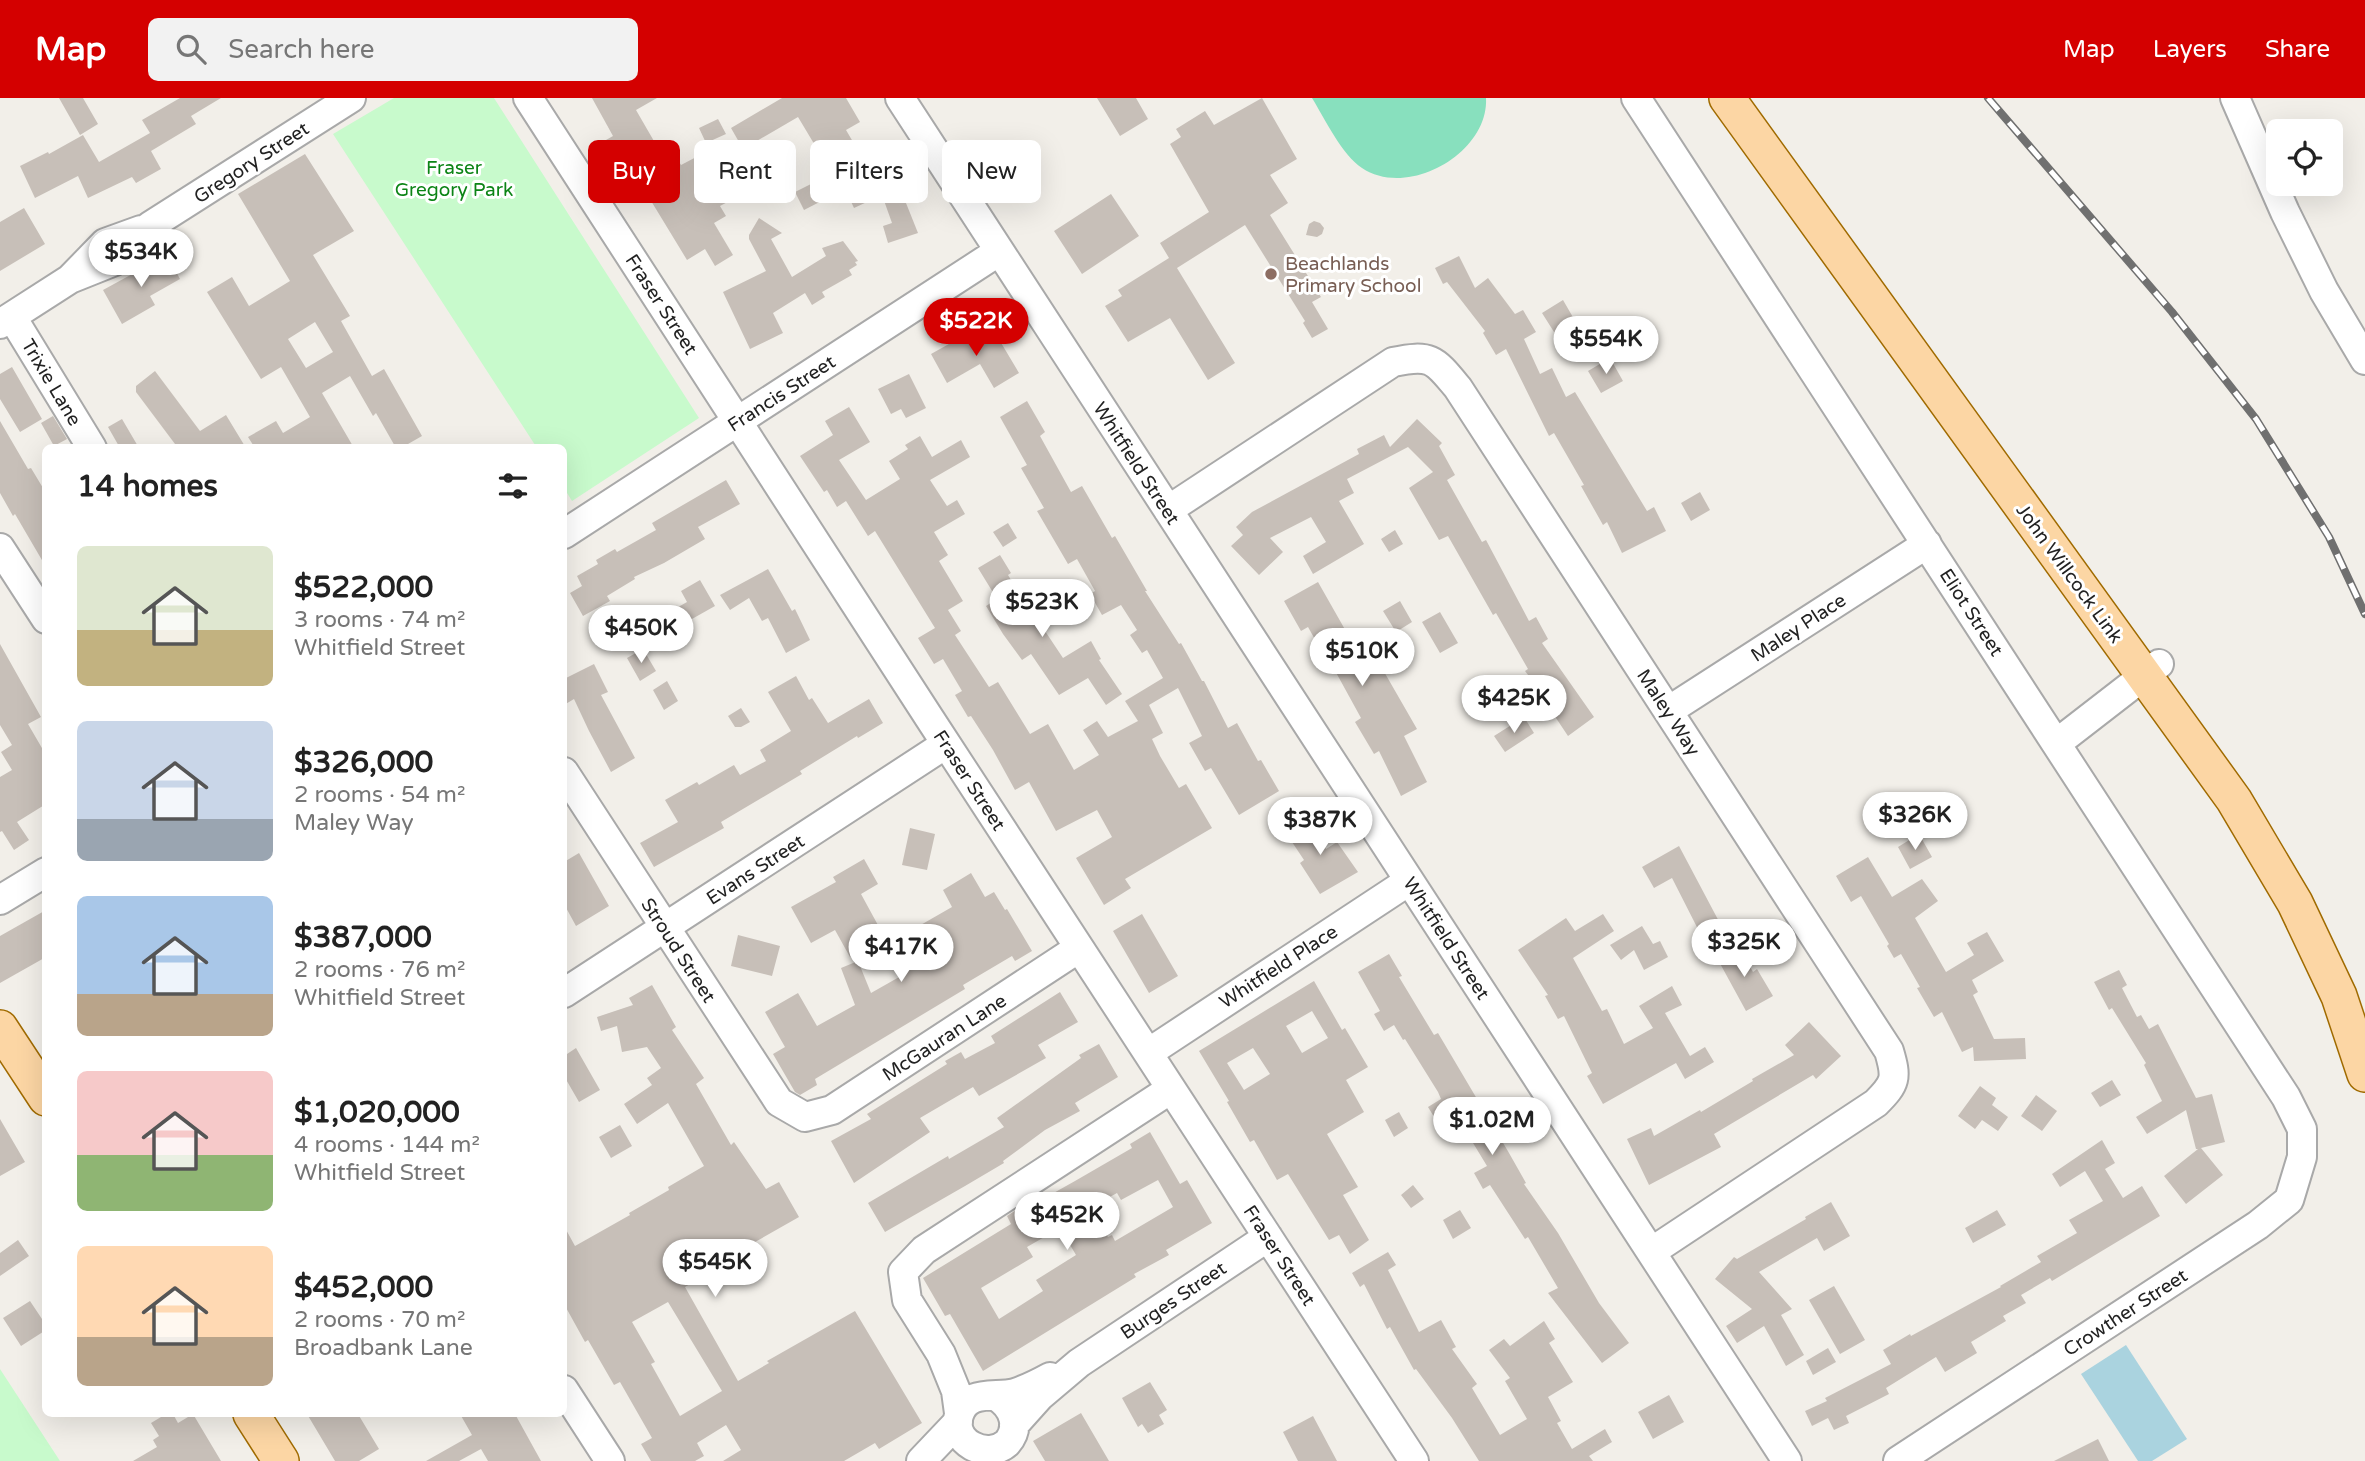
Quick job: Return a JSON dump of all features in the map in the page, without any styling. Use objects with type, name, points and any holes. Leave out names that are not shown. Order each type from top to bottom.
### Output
[{"type":"main road","name":"John Willcock Link","points":[[1727,98],[2152,670],[2246,788],[2331,940],[2365,1025]]},
{"type":"main road","name":"John Willcock Link","points":[[1739,98],[1911,337],[2034,492],[2152,670],[2295,903],[2339,996],[2365,1074]]},
{"type":"main road","points":[[0,1028],[42,1092]]},
{"type":"main road","points":[[253,1417],[281,1461]]},
{"type":"street","name":"Gregory Street","points":[[6,321],[70,279],[105,243],[150,226],[351,98]]},
{"type":"street","name":"Fraser Street","points":[[528,98],[1414,1461]]},
{"type":"street","name":"Whitfield Street","points":[[900,98],[1787,1461]]},
{"type":"street","name":"Eliot Street","points":[[1636,98],[2286,1097],[2302,1129]]},
{"type":"street","points":[[2235,98],[2285,212],[2324,291],[2365,360]]},
{"type":"street","name":"Francis Street","points":[[567,532],[998,252]]},
{"type":"street","name":"Trixie Lane","points":[[6,321],[89,444]]},
{"type":"street","name":"Maley Way","points":[[1168,510],[1393,362],[1419,357],[1438,364],[1458,388],[1889,1051],[1896,1072],[1892,1087],[1876,1103],[1651,1252]]},
{"type":"street","name":"Maley Place","points":[[1668,711],[1927,544]]},
{"type":"street","points":[[0,548],[42,613]]},
{"type":"street","points":[[2057,743],[2152,670]]},
{"type":"street","name":"Evans Street","points":[[567,991],[946,744]]},
{"type":"street","name":"Stroud Street","points":[[567,777],[779,1102],[805,1117]]},
{"type":"street","points":[[1,901],[42,875]]},
{"type":"street","name":"Whitfield Place","points":[[1148,1053],[1409,881]]},
{"type":"street","name":"McGauran Lane","points":[[805,1117],[832,1110],[1079,948]]},
{"type":"street","points":[[986,1454],[962,1439],[956,1391],[941,1354],[907,1300],[903,1272],[924,1250],[1171,1089]]},
{"type":"street","name":"Crowther Street","points":[[1898,1461],[2258,1225],[2289,1200],[2302,1157],[2302,1129]]},
{"type":"street","name":"Burges Street","points":[[1013,1429],[1040,1396],[1079,1363],[1268,1237]]},
{"type":"street","points":[[941,1354],[1010,1409],[1019,1461]]},
{"type":"street","name":"Burges Street","points":[[992,1396],[1034,1386],[1079,1363]]},
{"type":"street","points":[[567,1395],[610,1461]]},
{"type":"street","points":[[921,1461],[958,1418],[970,1399],[992,1396]]},
{"type":"street","points":[[932,1461],[955,1453],[986,1454],[1002,1447],[1013,1429]]},
{"type":"green space","name":"Fraser Gregory Park","points":[[394,98],[494,98],[699,418],[572,501],[567,493],[567,444],[534,444],[333,134]]},
{"type":"green space","points":[[1312,98],[1486,98],[1483,118],[1474,136],[1460,152],[1442,165],[1422,174],[1401,178],[1381,176],[1355,162],[1334,136]]},
{"type":"green space","points":[[0,1369],[60,1461],[0,1461]]},
{"type":"water","points":[[2126,1345],[2187,1439],[2152,1461],[2138,1461],[2081,1374]]},
{"type":"building","points":[[59,98],[83,98],[98,124],[80,135]]},
{"type":"building","points":[[180,98],[221,98],[191,116],[196,124],[151,151],[161,169],[136,183],[132,177],[88,198],[78,176],[35,198],[20,166],[83,135],[99,162],[150,133],[142,120]]},
{"type":"building","points":[[592,98],[657,98],[636,110],[653,140],[606,140],[613,136]]},
{"type":"building","points":[[782,98],[846,98],[860,122],[846,130],[852,140],[812,140],[798,117],[758,140],[738,140],[731,128]]},
{"type":"building","points":[[1097,98],[1136,98],[1148,119],[1120,136]]},
{"type":"building","points":[[1262,98],[1297,159],[1270,175],[1288,203],[1270,215],[1321,297],[1312,302],[1328,329],[1312,338],[1303,323],[1305,321],[1245,225],[1177,268],[1235,363],[1208,380],[1170,318],[1128,342],[1105,306],[1122,296],[1118,290],[1169,258],[1160,243],[1209,212],[1170,144],[1181,137],[1176,129],[1205,111],[1214,125]]},
{"type":"building","points":[[718,119],[726,134],[713,140],[705,140],[699,128]]},
{"type":"building","points":[[305,154],[354,231],[313,255],[350,316],[341,321],[372,376],[384,369],[422,436],[408,444],[394,444],[376,413],[373,416],[350,376],[322,393],[352,444],[252,444],[248,437],[276,421],[283,433],[310,417],[281,367],[261,379],[207,292],[232,277],[249,306],[290,281],[238,194]],"holes":[[[315,322],[333,352],[306,368],[288,339]]]},
{"type":"building","points":[[694,158],[694,203],[726,203],[720,206],[726,216],[714,223],[733,255],[715,266],[705,249],[687,260],[652,203],[680,203],[680,163]]},
{"type":"building","points":[[810,184],[810,203],[818,203],[804,210],[796,192]]},
{"type":"building","points":[[1111,194],[1139,236],[1082,274],[1054,231]]},
{"type":"building","points":[[852,203],[865,203],[854,208]]},
{"type":"building","points":[[885,203],[906,203],[918,233],[888,243],[883,226],[892,223]]},
{"type":"building","points":[[24,208],[45,244],[0,271],[0,222]]},
{"type":"building","points":[[759,218],[782,233],[771,239],[792,277],[826,256],[822,248],[843,241],[858,261],[855,262],[857,265],[849,270],[852,275],[822,292],[825,297],[812,305],[805,293],[773,313],[783,333],[750,349],[723,292],[766,271],[749,239]]},
{"type":"building","points":[[1314,221],[1324,228],[1322,234],[1317,237],[1306,235],[1309,224]]},
{"type":"building","points":[[167,255],[180,279],[150,296],[155,305],[122,324],[103,290]]},
{"type":"building","points":[[1459,256],[1475,288],[1488,278],[1515,314],[1523,310],[1536,332],[1524,339],[1540,374],[1552,368],[1566,397],[1575,392],[1647,511],[1654,507],[1666,531],[1622,553],[1607,522],[1603,525],[1554,433],[1549,436],[1506,349],[1496,355],[1483,333],[1485,331],[1447,282],[1443,284],[1435,268]]},
{"type":"building","points":[[1563,300],[1574,319],[1554,332],[1542,313]]},
{"type":"building","points":[[991,326],[1019,373],[994,388],[980,364],[947,383],[931,354],[974,330],[977,335]]},
{"type":"building","points":[[1610,358],[1623,381],[1601,393],[1588,371]]},
{"type":"building","points":[[12,367],[42,419],[20,432],[0,399],[0,374]]},
{"type":"building","points":[[155,371],[200,431],[226,415],[244,444],[175,444],[136,392],[136,386]]},
{"type":"building","points":[[909,374],[926,408],[906,418],[901,409],[891,414],[878,389]]},
{"type":"building","points":[[1027,401],[1045,432],[1040,436],[1071,492],[1082,486],[1112,538],[1115,536],[1145,591],[1204,681],[1228,728],[1237,723],[1258,761],[1261,760],[1279,791],[1239,815],[1211,768],[1205,771],[1189,743],[1202,736],[1178,688],[1149,705],[1163,733],[1152,739],[1160,756],[1179,788],[1186,784],[1212,828],[1125,879],[1131,888],[1104,905],[1076,858],[1112,837],[1097,810],[1056,831],[1029,782],[1015,790],[993,750],[955,695],[962,691],[943,659],[934,664],[918,638],[935,628],[875,531],[868,536],[846,501],[837,507],[800,456],[833,435],[825,421],[849,407],[870,442],[839,460],[866,500],[900,479],[889,461],[908,449],[905,445],[920,436],[932,457],[961,440],[970,457],[930,480],[947,506],[957,500],[965,514],[934,532],[948,555],[939,561],[963,601],[948,610],[961,631],[955,635],[989,687],[998,682],[1030,734],[1048,724],[1074,770],[1099,755],[1083,730],[1097,721],[1108,737],[1138,721],[1125,701],[1163,678],[1147,650],[1142,653],[1130,635],[1137,630],[1121,605],[1102,615],[1090,594],[1095,591],[1077,559],[1068,564],[1037,511],[1044,508],[1021,468],[1027,465],[1000,417]]},
{"type":"building","points":[[53,416],[67,439],[53,444],[41,423]]},
{"type":"building","points":[[122,419],[137,444],[118,444],[108,427]]},
{"type":"building","points":[[1417,419],[1442,443],[1439,446],[1455,475],[1447,480],[1482,542],[1486,540],[1529,621],[1536,617],[1548,639],[1542,643],[1594,717],[1568,736],[1554,715],[1557,713],[1525,671],[1528,669],[1496,613],[1493,615],[1448,536],[1439,540],[1409,488],[1433,472],[1408,447],[1347,479],[1354,493],[1339,501],[1364,544],[1313,574],[1303,556],[1326,542],[1311,517],[1270,538],[1283,552],[1259,575],[1231,546],[1243,535],[1236,527],[1252,512],[1359,454],[1357,449],[1384,435],[1390,447]]},
{"type":"building","points":[[0,421],[28,469],[31,468],[42,486],[42,560],[15,514],[13,516],[0,493]]},
{"type":"building","points":[[726,480],[740,504],[698,527],[705,539],[634,577],[635,579],[607,596],[610,601],[583,616],[570,593],[582,586],[577,576],[598,564],[596,560],[615,549],[617,552],[656,530],[652,523]]},
{"type":"building","points":[[1700,492],[1710,510],[1691,521],[1681,503]]},
{"type":"building","points":[[1008,523],[1017,538],[1003,547],[993,532]]},
{"type":"building","points":[[1395,530],[1403,544],[1389,552],[1381,539]]},
{"type":"building","points":[[1000,555],[1011,573],[1008,575],[1037,623],[1039,622],[1063,658],[1091,641],[1101,659],[1099,660],[1122,694],[1106,705],[1088,678],[1059,695],[1031,654],[1022,660],[986,606],[997,599],[978,568]]},
{"type":"building","points":[[768,569],[792,611],[795,609],[810,640],[786,653],[768,618],[762,621],[749,598],[730,610],[720,595]]},
{"type":"building","points":[[700,580],[715,606],[660,637],[652,622],[687,602],[681,591]]},
{"type":"building","points":[[1318,582],[1364,663],[1375,656],[1417,729],[1404,736],[1427,782],[1401,796],[1379,751],[1374,754],[1355,722],[1361,718],[1333,667],[1331,668],[1308,627],[1301,631],[1284,601]]},
{"type":"building","points":[[1400,601],[1412,622],[1396,632],[1383,611]]},
{"type":"building","points":[[1440,612],[1458,643],[1440,653],[1422,622]]},
{"type":"building","points":[[0,644],[41,717],[28,724],[42,748],[42,806],[17,822],[29,840],[14,850],[2,831],[0,832],[0,777],[12,770],[1,752],[12,745],[0,725]]},
{"type":"building","points":[[643,649],[656,671],[640,681],[627,658]]},
{"type":"building","points":[[594,664],[608,692],[601,695],[635,758],[611,772],[574,699],[567,703],[567,678]]},
{"type":"building","points":[[796,676],[809,700],[812,698],[828,723],[869,699],[883,723],[858,738],[857,736],[800,771],[802,774],[721,822],[724,828],[654,867],[640,843],[678,822],[665,800],[734,765],[740,775],[766,761],[760,750],[791,731],[768,692]]},
{"type":"building","points":[[667,681],[678,701],[664,710],[653,690]]},
{"type":"building","points":[[741,708],[750,722],[735,727],[728,716]]},
{"type":"building","points":[[1524,717],[1534,733],[1505,752],[1494,736]]},
{"type":"building","points":[[1305,817],[1326,849],[1337,842],[1358,872],[1320,894],[1300,863],[1304,860],[1284,830]]},
{"type":"building","points":[[910,828],[935,834],[927,870],[902,865]]},
{"type":"building","points":[[1919,834],[1932,857],[1910,869],[1898,847]]},
{"type":"building","points":[[1679,846],[1723,929],[1703,939],[1672,878],[1654,888],[1642,867]]},
{"type":"building","points":[[579,853],[609,906],[576,926],[567,910],[567,860]]},
{"type":"building","points":[[1868,857],[1892,897],[1922,879],[1938,901],[1915,918],[1946,972],[1974,955],[1967,943],[1987,932],[2004,961],[1972,980],[1978,992],[1973,995],[1994,1039],[2025,1038],[2026,1059],[1974,1061],[1973,1047],[1962,1052],[1942,1012],[1934,1017],[1901,954],[1894,958],[1887,946],[1889,944],[1861,896],[1851,902],[1836,876]]},
{"type":"building","points":[[864,859],[878,884],[861,894],[885,938],[850,957],[835,930],[811,943],[791,907],[836,882],[833,877]]},
{"type":"building","points":[[971,873],[985,897],[994,892],[1032,951],[1015,961],[1012,956],[963,985],[965,989],[815,1079],[817,1085],[800,1095],[795,1092],[773,1054],[785,1047],[765,1012],[798,993],[817,1026],[855,1005],[841,968],[858,961],[871,993],[908,972],[891,942],[952,907],[943,890]]},
{"type":"building","points":[[42,912],[42,959],[0,983],[0,936]]},
{"type":"building","points":[[1142,914],[1178,976],[1149,993],[1113,931]]},
{"type":"building","points":[[1603,914],[1614,931],[1573,958],[1602,1011],[1607,1009],[1624,1044],[1653,1028],[1639,1006],[1672,986],[1682,1005],[1665,1013],[1690,1056],[1705,1047],[1714,1062],[1685,1079],[1676,1063],[1603,1104],[1587,1076],[1592,1073],[1564,1016],[1558,1019],[1545,996],[1548,995],[1518,950],[1566,918],[1575,931]]},
{"type":"building","points":[[1642,926],[1653,944],[1660,941],[1668,957],[1644,970],[1634,950],[1621,960],[1610,945]]},
{"type":"building","points":[[738,935],[780,946],[772,976],[731,966]]},
{"type":"building","points":[[1738,945],[1753,972],[1757,969],[1773,996],[1746,1011],[1717,958]]},
{"type":"building","points":[[1389,954],[1402,976],[1399,977],[1434,1035],[1438,1033],[1509,1153],[1526,1183],[1524,1184],[1558,1233],[1599,1303],[1629,1343],[1602,1363],[1548,1293],[1558,1288],[1528,1237],[1525,1239],[1490,1185],[1483,1189],[1474,1173],[1487,1166],[1456,1115],[1439,1125],[1428,1107],[1441,1099],[1438,1092],[1394,1025],[1384,1031],[1374,1014],[1380,1011],[1358,972]]},
{"type":"building","points":[[2119,970],[2127,985],[2122,988],[2137,1017],[2141,1015],[2149,1029],[2158,1024],[2196,1098],[2212,1094],[2225,1142],[2201,1148],[2223,1175],[2186,1204],[2164,1176],[2198,1149],[2186,1110],[2147,1134],[2136,1117],[2162,1101],[2144,1065],[2146,1063],[2112,1008],[2109,1010],[2094,982]]},
{"type":"building","points":[[1314,981],[1342,1030],[1345,1028],[1368,1067],[1346,1080],[1364,1112],[1327,1134],[1358,1187],[1343,1195],[1369,1240],[1350,1254],[1339,1235],[1329,1240],[1288,1174],[1277,1180],[1254,1140],[1250,1142],[1199,1051]],"holes":[[[1312,1011],[1328,1038],[1302,1053],[1286,1026]],[[1253,1048],[1270,1074],[1244,1090],[1227,1063]]]},
{"type":"building","points":[[652,985],[676,1027],[672,1030],[704,1078],[696,1084],[731,1145],[734,1142],[766,1189],[779,1182],[799,1217],[685,1287],[738,1381],[769,1363],[767,1361],[855,1311],[922,1423],[879,1449],[875,1443],[844,1461],[723,1461],[741,1450],[726,1425],[697,1443],[704,1456],[695,1461],[651,1461],[641,1444],[652,1438],[620,1382],[614,1385],[567,1309],[567,1231],[575,1246],[630,1215],[629,1213],[669,1190],[668,1187],[704,1166],[668,1103],[637,1124],[624,1104],[652,1085],[647,1078],[661,1068],[647,1047],[622,1052],[617,1026],[601,1031],[597,1017],[633,1005],[629,998]],"holes":[[[668,1302],[722,1391],[680,1416],[651,1364],[655,1362],[632,1322]]]},
{"type":"building","points":[[1060,992],[1078,1022],[1038,1045],[1046,1058],[979,1096],[973,1087],[920,1118],[930,1132],[854,1183],[831,1141],[871,1119],[867,1114],[947,1064],[945,1061],[961,1052],[965,1059],[995,1043],[991,1036]]},
{"type":"building","points":[[1809,1022],[1841,1056],[1816,1079],[1813,1075],[1714,1134],[1721,1147],[1649,1185],[1627,1139],[1651,1128],[1654,1136],[1700,1110],[1701,1112],[1794,1055],[1785,1045]]},
{"type":"building","points":[[1099,1044],[1118,1077],[1075,1103],[1080,1111],[1045,1130],[1003,1161],[1004,1163],[885,1232],[868,1203],[1004,1127],[997,1118],[1081,1058],[1079,1055]]},
{"type":"building","points":[[576,1048],[600,1090],[579,1102],[567,1081],[567,1054]]},
{"type":"building","points":[[2112,1080],[2121,1095],[2100,1107],[2091,1093]]},
{"type":"building","points":[[1980,1086],[1996,1098],[1992,1105],[2008,1117],[1998,1131],[1982,1120],[1975,1129],[1958,1116]]},
{"type":"building","points":[[2036,1095],[2057,1111],[2042,1131],[2021,1116]]},
{"type":"building","points":[[1399,1112],[1408,1128],[1394,1137],[1385,1120]]},
{"type":"building","points":[[0,1119],[25,1162],[0,1176]]},
{"type":"building","points":[[620,1125],[632,1146],[611,1158],[599,1137]]},
{"type":"building","points":[[1150,1132],[1180,1184],[1187,1180],[1212,1223],[1166,1250],[1169,1255],[1134,1274],[1136,1277],[983,1371],[950,1314],[945,1316],[923,1278],[1011,1224],[1007,1216],[1019,1208],[1032,1200],[1034,1204],[1075,1181],[1132,1148],[1130,1144]],"holes":[[[1158,1180],[1173,1207],[1115,1241],[1112,1235],[1108,1237],[1090,1208],[1117,1193],[1121,1200]],[[1060,1228],[1076,1255],[1036,1280],[1043,1291],[999,1319],[981,1288],[1033,1257],[1027,1247]]]},
{"type":"building","points":[[2102,1140],[2115,1163],[2105,1169],[2123,1198],[2142,1186],[2160,1216],[2052,1281],[2050,1278],[2021,1295],[2026,1303],[2003,1316],[2006,1321],[1971,1342],[1977,1353],[1945,1372],[1936,1357],[1886,1388],[1889,1394],[1846,1416],[1849,1423],[1834,1430],[1828,1418],[1812,1426],[1805,1411],[1891,1364],[1883,1350],[2001,1287],[2041,1262],[2037,1256],[2077,1233],[2069,1220],[2103,1201],[2085,1171],[2060,1187],[2052,1174]]},
{"type":"building","points":[[1413,1185],[1424,1199],[1411,1208],[1401,1195]]},
{"type":"building","points":[[1831,1202],[1850,1236],[1824,1251],[1817,1238],[1759,1272],[1792,1309],[1781,1315],[1804,1355],[1786,1366],[1764,1326],[1737,1343],[1726,1326],[1752,1309],[1715,1279],[1734,1257],[1737,1259]]},
{"type":"building","points":[[1460,1210],[1471,1228],[1453,1239],[1443,1220]]},
{"type":"building","points":[[1997,1210],[2006,1225],[1973,1243],[1965,1228]]},
{"type":"building","points":[[18,1240],[29,1256],[0,1276],[0,1253]]},
{"type":"building","points":[[1388,1252],[1396,1265],[1388,1270],[1419,1332],[1441,1320],[1456,1347],[1452,1349],[1477,1384],[1472,1388],[1500,1435],[1527,1419],[1505,1381],[1510,1378],[1489,1350],[1504,1339],[1510,1346],[1544,1321],[1555,1339],[1549,1343],[1573,1382],[1548,1397],[1561,1421],[1557,1423],[1572,1449],[1605,1429],[1612,1442],[1589,1456],[1593,1461],[1479,1461],[1452,1418],[1416,1369],[1414,1370],[1390,1327],[1387,1329],[1364,1284],[1360,1287],[1352,1273]]},
{"type":"building","points":[[1834,1286],[1865,1340],[1840,1354],[1809,1300]]},
{"type":"building","points":[[30,1301],[42,1319],[42,1333],[21,1346],[3,1318]]},
{"type":"building","points":[[1828,1348],[1836,1362],[1813,1375],[1806,1361]]},
{"type":"building","points":[[1150,1382],[1167,1410],[1159,1415],[1164,1424],[1148,1433],[1142,1424],[1138,1427],[1122,1398]]},
{"type":"building","points":[[1669,1395],[1684,1422],[1653,1439],[1638,1412]]},
{"type":"building","points":[[1081,1413],[1109,1461],[1045,1461],[1033,1441]]},
{"type":"building","points":[[1313,1416],[1337,1461],[1298,1461],[1283,1432]]},
{"type":"building","points":[[161,1417],[175,1417],[178,1423],[188,1417],[195,1417],[221,1461],[133,1461],[157,1447],[153,1440],[159,1436],[151,1423]]},
{"type":"building","points":[[309,1417],[360,1417],[379,1449],[359,1461],[335,1461]]},
{"type":"building","points":[[462,1417],[517,1417],[541,1461],[488,1461],[481,1449],[459,1461],[426,1461],[472,1435]]},
{"type":"building","points":[[2098,1439],[2109,1461],[2054,1461]]},
{"type":"railway","points":[[1988,98],[2172,312],[2256,419],[2329,537],[2365,614]]},
{"type":"place","name":"Beachlands Primary School","points":[[1271,274]]}]
